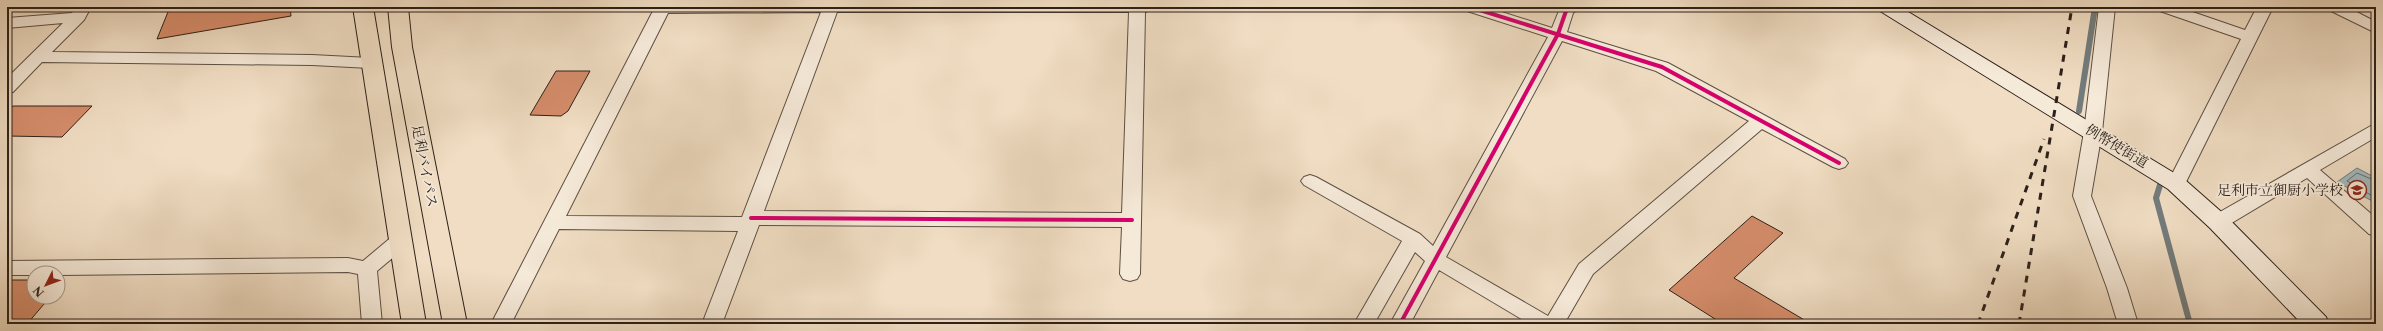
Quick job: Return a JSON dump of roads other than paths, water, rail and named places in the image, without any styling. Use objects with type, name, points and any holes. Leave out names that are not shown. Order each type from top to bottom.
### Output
[{"type":"highway","points":[[363,7],[370,63],[414,324]]},
{"type":"highway","name":"足利バイパス","points":[[398,7],[402,47],[455,324]]},
{"type":"main road","name":"例幣使街道","points":[[1887,7],[2176,184],[2218,222],[2317,324]]},
{"type":"street","points":[[500,324],[554,222],[663,7],[1145,7]]},
{"type":"street","points":[[712,324],[831,7]]},
{"type":"street","points":[[1130,274],[1137,7]]},
{"type":"street","points":[[1470,7],[1662,67],[1839,163]]},
{"type":"street","points":[[1400,324],[1558,34],[1566,11],[1572,7]]},
{"type":"street","points":[[2107,7],[2093,132],[2082,196],[2117,288],[2128,324]]},
{"type":"street","points":[[2163,7],[2249,37]]},
{"type":"street","points":[[2176,184],[2265,7]]},
{"type":"street","points":[[2335,7],[2376,28]]},
{"type":"street","points":[[7,23],[80,12]]},
{"type":"street","points":[[7,88],[80,12]]},
{"type":"street","points":[[37,57],[312,60],[370,63]]},
{"type":"street","points":[[1554,324],[1586,269],[1760,121]]},
{"type":"street","points":[[2218,222],[2309,170],[2376,129]]},
{"type":"street","points":[[2309,170],[2376,229]]},
{"type":"street","points":[[1310,181],[1413,239],[1435,259],[1546,324]]},
{"type":"street","points":[[554,222],[1132,220]]},
{"type":"street","points":[[1364,324],[1413,239]]},
{"type":"street","points":[[7,268],[348,265],[367,268],[401,240]]},
{"type":"street","points":[[367,268],[372,324]]},
{"type":"water","points":[[2357,168],[2376,178],[2376,203],[2337,182]]},
{"type":"waterway","points":[[2079,111],[2095,7]]},
{"type":"waterway","points":[[2160,185],[2156,198],[2190,324]]},
{"type":"railway","points":[[2019,324],[2072,7]]},
{"type":"railway","points":[[1978,324],[2044,139]]},
{"type":"place","name":"足利市立御厨小学校","points":[[2357,190]]}]
